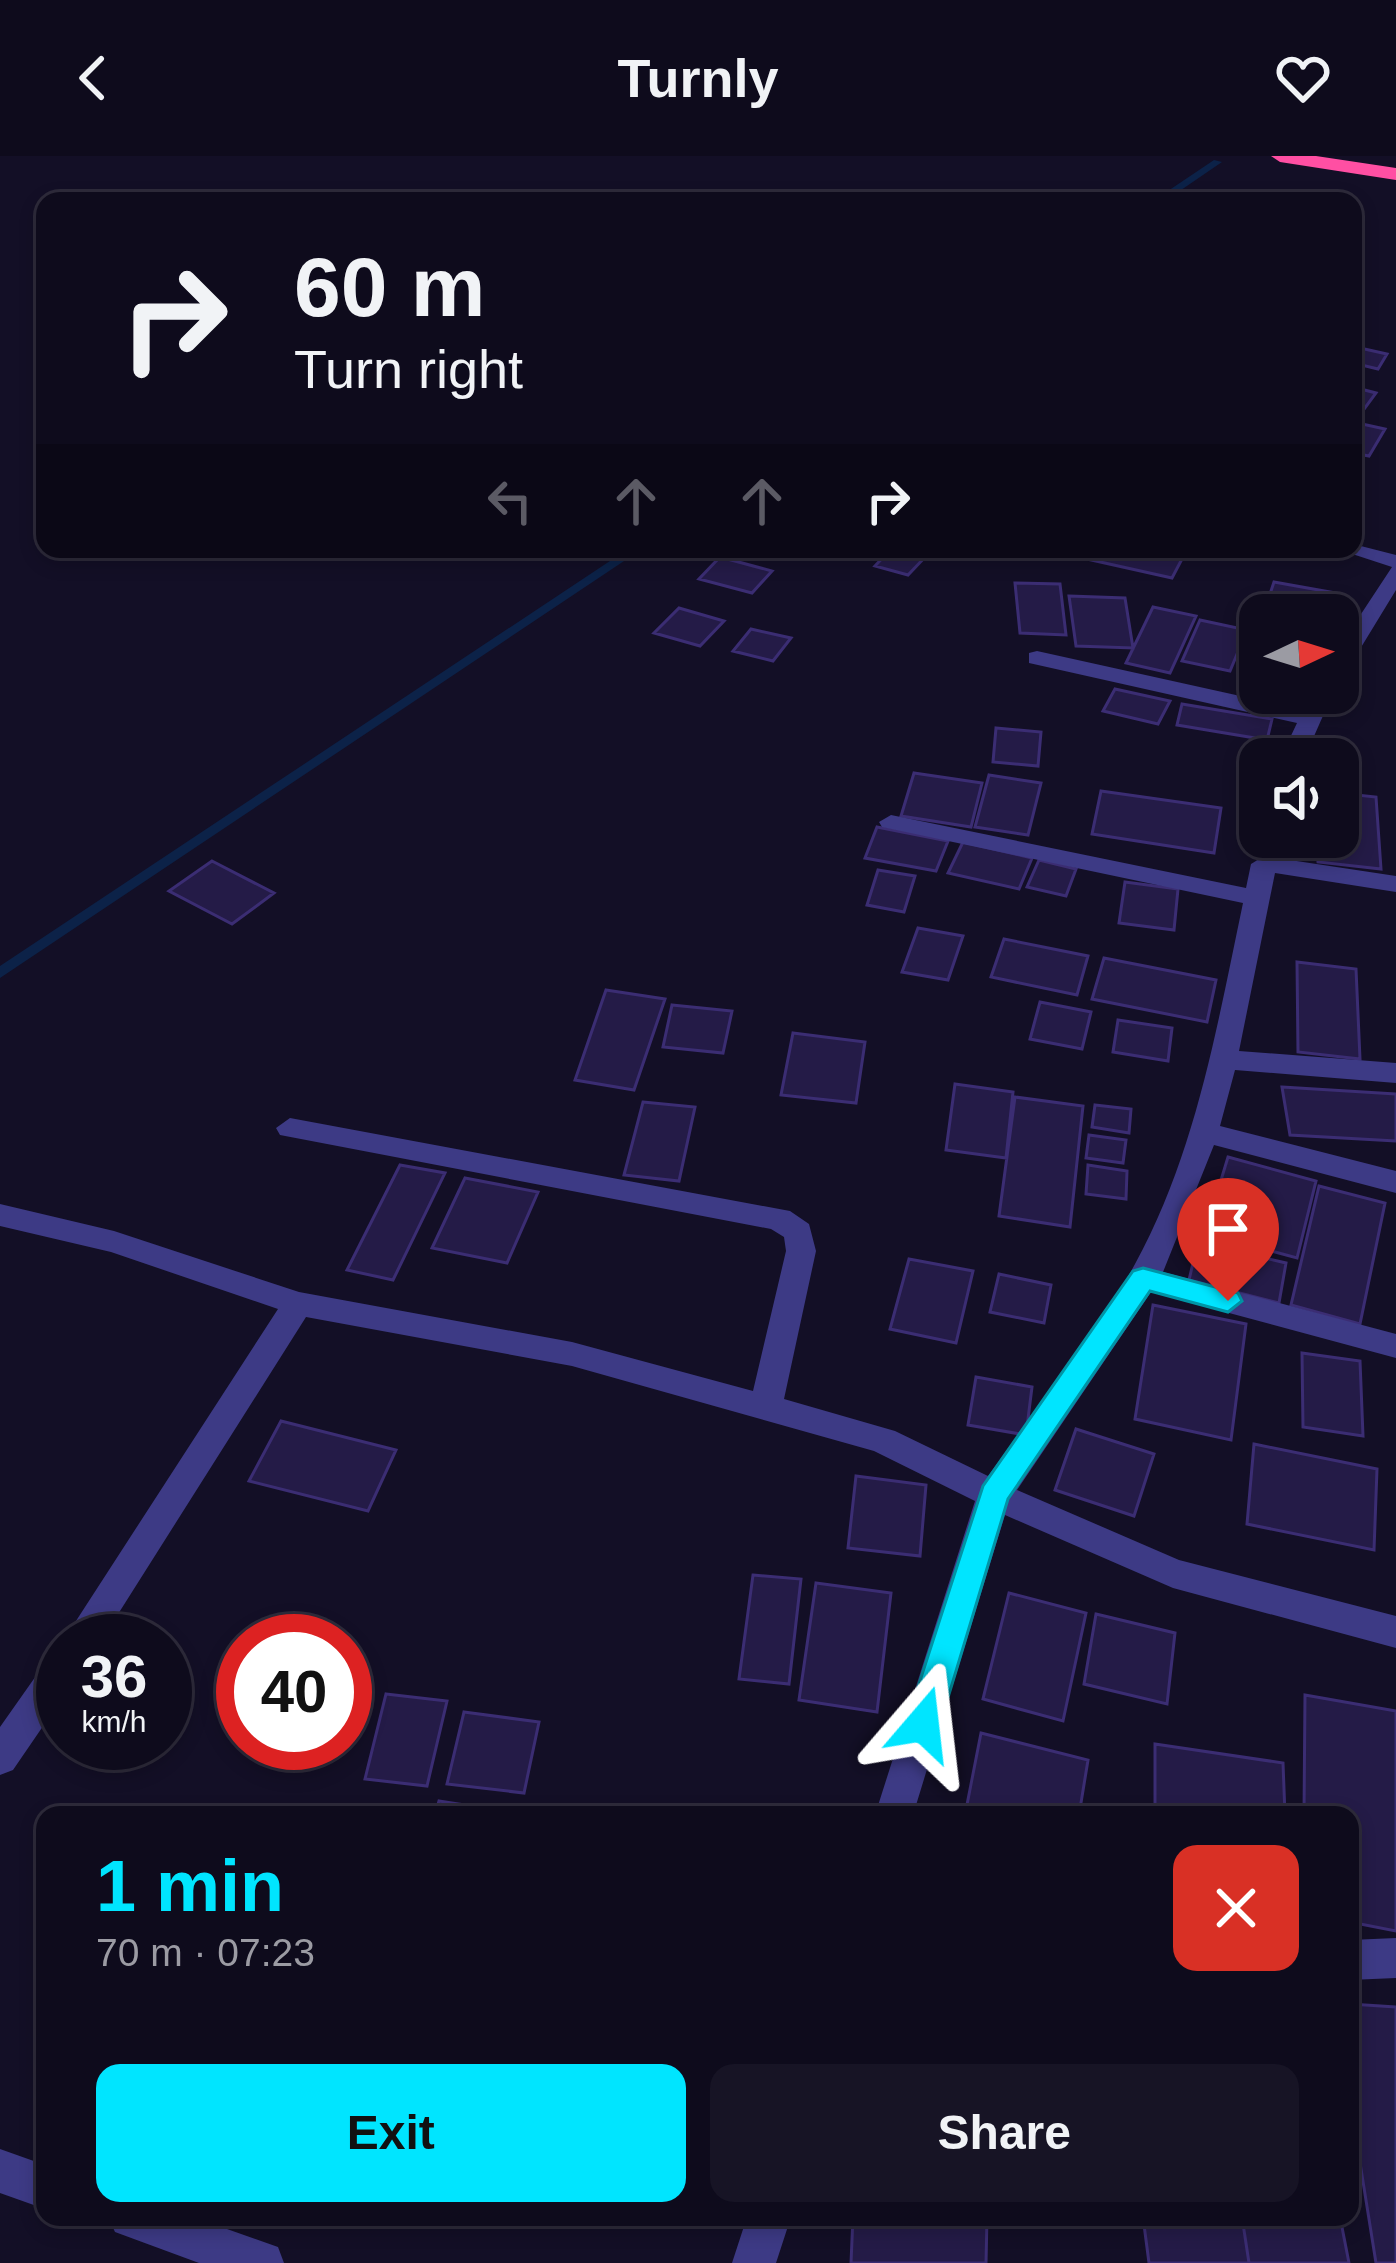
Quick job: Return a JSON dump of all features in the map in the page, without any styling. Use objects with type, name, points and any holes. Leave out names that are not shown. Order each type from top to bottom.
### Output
[{"type":"highway","points":[[1280,156],[1396,174]]},
{"type":"street","points":[[1362,553],[1396,562]]},
{"type":"street","points":[[1359,637],[1389,595],[1396,573]]},
{"type":"street","points":[[1037,658],[1307,718]]},
{"type":"street","points":[[1300,738],[1309,714]]},
{"type":"street","points":[[891,822],[1257,898]]},
{"type":"street","points":[[897,1806],[994,1495],[1143,1278],[1167,1231],[1226,1060],[1266,858]]},
{"type":"street","points":[[1298,858],[1396,884]]},
{"type":"street","points":[[1226,1060],[1396,1073]]},
{"type":"street","points":[[290,1128],[779,1220],[799,1232],[801,1251],[766,1407]]},
{"type":"street","points":[[1202,1132],[1396,1182]]},
{"type":"street","points":[[0,1216],[115,1242],[298,1304],[572,1354],[883,1440],[994,1495],[1173,1573],[1396,1632]]},
{"type":"street","points":[[1143,1278],[1396,1346]]},
{"type":"street","points":[[98,1614],[298,1304]]},
{"type":"street","points":[[0,1758],[36,1706]]},
{"type":"street","points":[[1359,1960],[1396,1958]]},
{"type":"street","points":[[0,2170],[36,2184]]},
{"type":"street","points":[[156,2226],[262,2263]]},
{"type":"street","points":[[754,2263],[766,2226]]},
{"type":"building","points":[[1362,348],[1387,354],[1378,369],[1362,365]]},
{"type":"building","points":[[1362,389],[1376,393],[1362,412]]},
{"type":"building","points":[[1362,424],[1385,429],[1369,456],[1362,455]]},
{"type":"building","points":[[719,558],[772,571],[752,593],[699,579]]},
{"type":"building","points":[[883,558],[924,558],[908,575],[875,566]]},
{"type":"building","points":[[1082,558],[1182,558],[1172,578]]},
{"type":"building","points":[[1274,582],[1341,594],[1270,594]]},
{"type":"building","points":[[1015,583],[1060,584],[1066,635],[1020,633]]},
{"type":"building","points":[[1069,596],[1125,598],[1133,648],[1076,646]]},
{"type":"building","points":[[1153,607],[1196,616],[1170,673],[1126,663]]},
{"type":"building","points":[[679,608],[724,621],[700,646],[654,633]]},
{"type":"building","points":[[1200,620],[1239,628],[1239,649],[1230,671],[1182,661]]},
{"type":"building","points":[[751,629],[791,638],[773,661],[733,651]]},
{"type":"building","points":[[1115,689],[1170,701],[1158,724],[1103,711]]},
{"type":"building","points":[[1182,704],[1272,719],[1267,738],[1177,725]]},
{"type":"building","points":[[996,728],[1041,732],[1038,766],[993,762]]},
{"type":"building","points":[[914,773],[982,783],[971,827],[901,816]]},
{"type":"building","points":[[989,775],[1041,783],[1028,835],[975,827]]},
{"type":"building","points":[[1101,791],[1221,808],[1214,853],[1092,834]]},
{"type":"building","points":[[1359,795],[1376,797],[1381,869],[1318,862],[1318,858],[1359,858]]},
{"type":"building","points":[[877,827],[948,841],[936,871],[865,858]]},
{"type":"building","points":[[963,842],[1032,858],[1019,889],[948,873]]},
{"type":"building","points":[[1039,860],[1076,869],[1066,896],[1027,887]]},
{"type":"building","points":[[212,861],[274,893],[232,924],[169,891]]},
{"type":"building","points":[[878,870],[915,876],[904,912],[867,905]]},
{"type":"building","points":[[1125,882],[1178,889],[1174,930],[1119,923]]},
{"type":"building","points":[[918,928],[963,936],[948,980],[902,972]]},
{"type":"building","points":[[1004,939],[1088,956],[1077,995],[991,977]]},
{"type":"building","points":[[1104,958],[1216,980],[1207,1022],[1092,999]]},
{"type":"building","points":[[1297,962],[1356,969],[1360,1059],[1298,1052]]},
{"type":"building","points":[[606,990],[665,999],[634,1090],[575,1080]]},
{"type":"building","points":[[1040,1002],[1091,1012],[1082,1049],[1030,1039]]},
{"type":"building","points":[[672,1005],[732,1011],[723,1053],[663,1047]]},
{"type":"building","points":[[1118,1020],[1172,1028],[1168,1061],[1113,1052]]},
{"type":"building","points":[[793,1033],[865,1042],[856,1103],[781,1095]]},
{"type":"building","points":[[955,1084],[1013,1092],[1006,1158],[946,1150]]},
{"type":"building","points":[[1282,1087],[1396,1094],[1396,1141],[1290,1135]]},
{"type":"building","points":[[1015,1097],[1083,1106],[1070,1227],[999,1216]]},
{"type":"building","points":[[643,1102],[695,1107],[679,1181],[624,1175]]},
{"type":"building","points":[[1095,1105],[1131,1109],[1129,1133],[1092,1127]]},
{"type":"building","points":[[1089,1135],[1126,1140],[1123,1163],[1086,1158]]},
{"type":"building","points":[[1228,1157],[1316,1181],[1297,1258],[1205,1233]]},
{"type":"building","points":[[400,1165],[445,1173],[393,1280],[347,1270]]},
{"type":"building","points":[[1088,1165],[1127,1171],[1126,1199],[1086,1194]]},
{"type":"building","points":[[465,1178],[538,1192],[507,1263],[432,1248]]},
{"type":"building","points":[[1319,1186],[1385,1203],[1360,1324],[1291,1305]]},
{"type":"building","points":[[1198,1242],[1286,1263],[1279,1303],[1189,1280]]},
{"type":"building","points":[[909,1259],[973,1271],[956,1343],[890,1329]]},
{"type":"building","points":[[999,1274],[1051,1285],[1044,1323],[990,1312]]},
{"type":"building","points":[[1153,1305],[1246,1324],[1231,1440],[1135,1419]]},
{"type":"building","points":[[1302,1353],[1360,1361],[1363,1436],[1303,1427]]},
{"type":"building","points":[[976,1377],[1032,1387],[1026,1435],[968,1425]]},
{"type":"building","points":[[281,1421],[396,1450],[368,1511],[249,1481]]},
{"type":"building","points":[[1076,1429],[1154,1454],[1134,1516],[1055,1490]]},
{"type":"building","points":[[1254,1444],[1377,1469],[1374,1550],[1247,1524]]},
{"type":"building","points":[[856,1476],[926,1485],[920,1556],[848,1548]]},
{"type":"building","points":[[753,1575],[801,1579],[789,1684],[739,1679]]},
{"type":"building","points":[[816,1583],[891,1593],[877,1712],[799,1700]]},
{"type":"building","points":[[1009,1593],[1086,1613],[1063,1721],[983,1699]]},
{"type":"building","points":[[1096,1614],[1175,1633],[1167,1704],[1084,1684]]},
{"type":"building","points":[[386,1694],[447,1701],[427,1786],[365,1779],[367,1770],[372,1770]]},
{"type":"building","points":[[1305,1695],[1396,1711],[1396,1931],[1359,1924],[1359,1806],[1304,1806]]},
{"type":"building","points":[[464,1712],[539,1722],[524,1793],[447,1784]]},
{"type":"building","points":[[981,1733],[1088,1760],[1080,1806],[967,1806]]},
{"type":"building","points":[[1155,1744],[1283,1763],[1285,1806],[1155,1806]]},
{"type":"building","points":[[1359,2005],[1396,2007],[1396,2263],[1376,2263],[1359,2156]]},
{"type":"building","points":[[853,2226],[987,2226],[986,2263],[851,2263]]},
{"type":"building","points":[[1144,2226],[1243,2226],[1249,2263],[1149,2263]]},
{"type":"building","points":[[1243,2226],[1342,2226],[1349,2263],[1249,2263]]},
{"type":"waterway","points":[[1172,192],[1217,162]]},
{"type":"waterway","points":[[0,973],[622,558]]},
{"type":"route","points":[[923,1724],[994,1495],[1143,1278],[1228,1301]]}]
